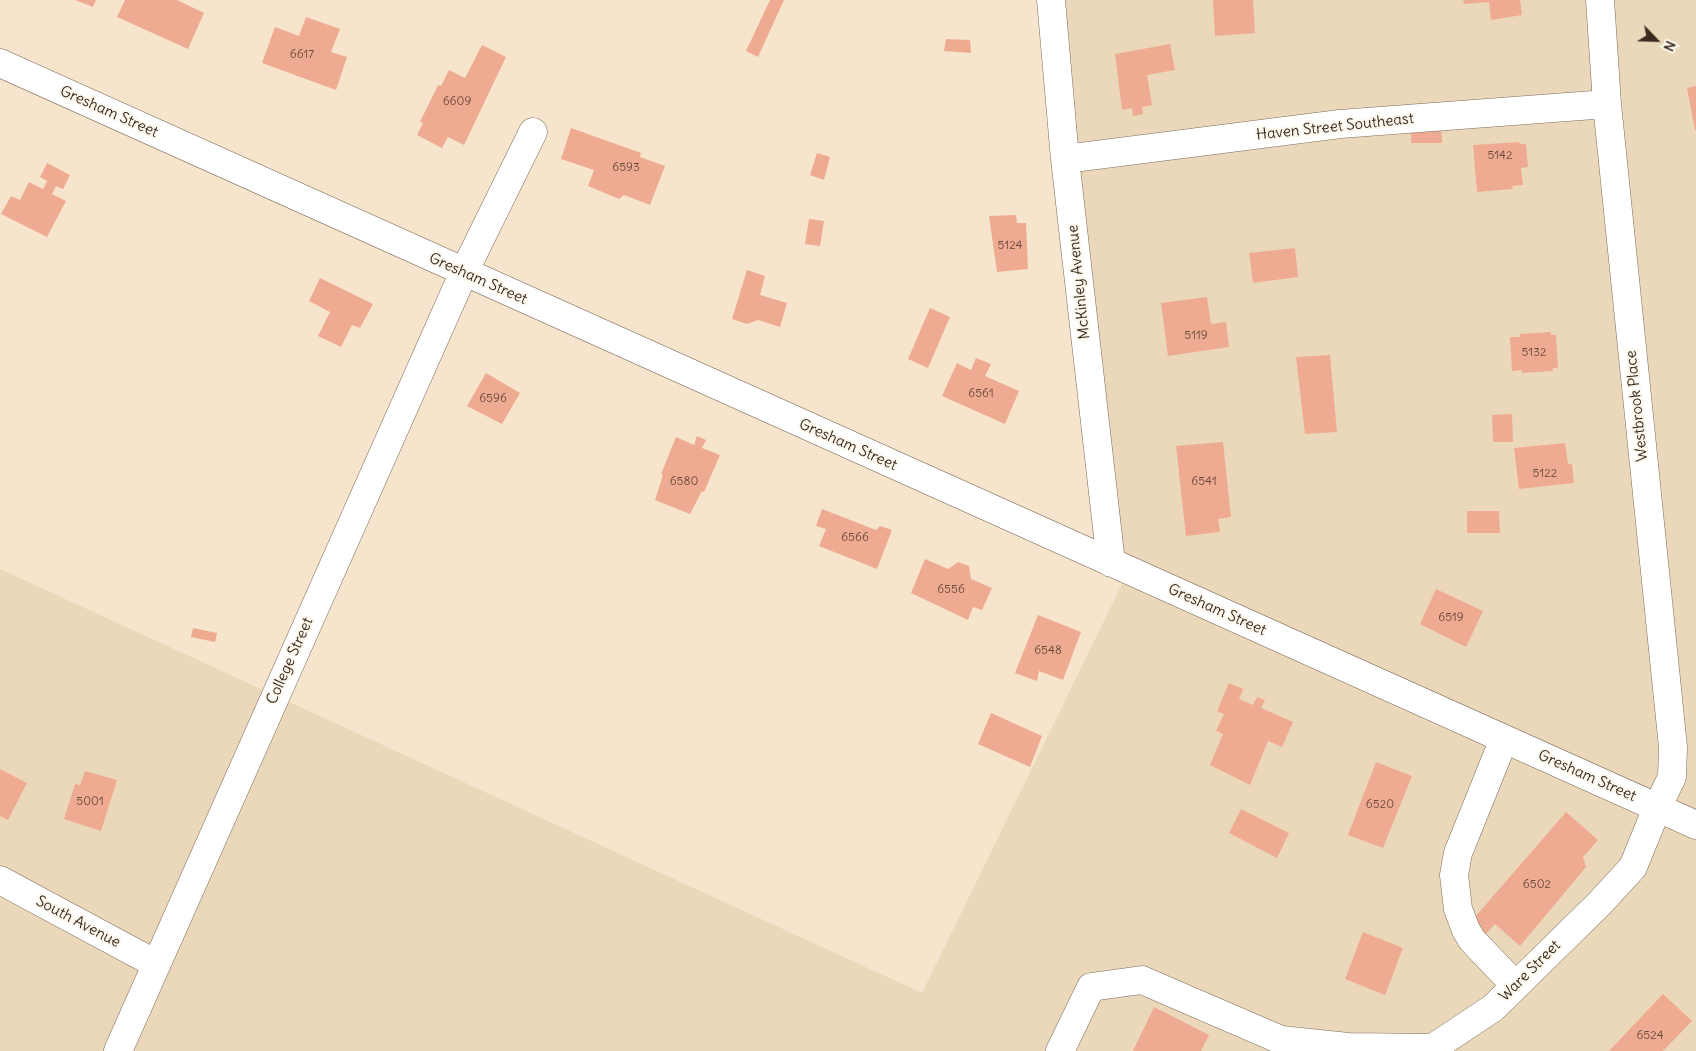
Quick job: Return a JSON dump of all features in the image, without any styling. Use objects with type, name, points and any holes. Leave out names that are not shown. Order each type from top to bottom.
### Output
[{"type":"street","name":"McKinley Avenue","points":[[1051,0],[1065,159],[1111,563]]},
{"type":"street","name":"Westbrook Place","points":[[1600,0],[1606,104],[1672,746],[1672,777],[1656,808]]},
{"type":"street","name":"Gresham Street","points":[[0,63],[1696,826]]},
{"type":"street","name":"Haven Street Southeast","points":[[1065,159],[1340,124],[1606,104]]},
{"type":"street","name":"College Street","points":[[118,1051],[464,272],[533,132]]},
{"type":"street","points":[[1504,739],[1458,853],[1454,875],[1458,909],[1466,930],[1472,940],[1514,985]]},
{"type":"street","name":"Ware Street","points":[[1060,1051],[1091,988],[1142,980],[1276,1046],[1433,1048],[1493,1008],[1514,985],[1600,903],[1633,867],[1656,808]]},
{"type":"street","name":"South Avenue","points":[[0,880],[156,964]]},
{"type":"shaded area","points":[[1052,0],[1696,0],[1696,1051],[0,1051],[0,569],[922,993],[1126,576]]},
{"type":"building","points":[[75,0],[96,0],[93,7]]},
{"type":"building","points":[[125,0],[177,0],[204,13],[188,49],[117,17]]},
{"type":"building","points":[[770,0],[784,0],[758,57],[746,51]]},
{"type":"building","points":[[1213,0],[1253,0],[1255,33],[1215,36]]},
{"type":"building","points":[[1463,0],[1520,0],[1522,15],[1491,20],[1489,2],[1464,4]]},
{"type":"building","points":[[306,17],[340,29],[331,52],[347,57],[336,90],[262,63],[275,27],[299,36]]},
{"type":"building","points":[[946,39],[970,40],[971,53],[944,51]]},
{"type":"building","points":[[1170,44],[1175,70],[1147,75],[1152,105],[1142,107],[1143,114],[1133,116],[1132,108],[1122,110],[1115,54]]},
{"type":"building","points":[[482,45],[506,57],[464,145],[448,137],[442,148],[417,135],[423,123],[420,122],[438,85],[441,86],[449,70],[465,78]]},
{"type":"building","points":[[1696,86],[1696,130],[1695,130],[1687,88]]},
{"type":"building","points":[[1411,127],[1441,127],[1442,143],[1411,143]]},
{"type":"building","points":[[571,128],[641,153],[640,157],[665,166],[650,205],[624,195],[619,199],[588,186],[594,170],[561,159]]},
{"type":"building","points":[[1520,142],[1519,144],[1526,144],[1528,167],[1521,168],[1523,185],[1512,186],[1513,189],[1477,192],[1473,145]]},
{"type":"building","points":[[817,153],[830,157],[824,180],[810,175]]},
{"type":"building","points":[[47,163],[70,175],[63,189],[56,186],[52,194],[66,201],[47,237],[1,214],[11,196],[20,200],[29,182],[43,189],[47,181],[40,177]]},
{"type":"building","points":[[1016,215],[1017,223],[1026,223],[1028,269],[997,272],[989,216]]},
{"type":"building","points":[[809,219],[824,221],[820,246],[805,244]]},
{"type":"building","points":[[1295,248],[1298,277],[1253,283],[1249,253]]},
{"type":"building","points":[[747,270],[765,276],[760,295],[787,303],[780,327],[758,320],[747,324],[732,319]]},
{"type":"building","points":[[320,278],[373,304],[360,328],[352,325],[341,347],[318,336],[330,312],[309,301]]},
{"type":"building","points":[[1207,297],[1211,324],[1226,322],[1229,347],[1168,356],[1161,303]]},
{"type":"building","points":[[930,308],[950,317],[928,368],[908,359]]},
{"type":"building","points":[[1551,332],[1551,335],[1556,335],[1558,368],[1553,368],[1553,371],[1522,373],[1522,370],[1512,371],[1510,337],[1520,337],[1520,334]]},
{"type":"building","points":[[1330,355],[1337,432],[1305,434],[1296,357]]},
{"type":"building","points":[[976,358],[991,364],[985,376],[1019,391],[1005,424],[942,396],[957,363],[971,370]]},
{"type":"building","points":[[486,373],[520,393],[502,424],[467,406]]},
{"type":"building","points":[[1512,414],[1513,442],[1493,442],[1492,415]]},
{"type":"building","points":[[697,436],[706,440],[702,448],[720,455],[704,492],[702,491],[690,514],[655,500],[663,475],[661,474],[676,437],[694,445]]},
{"type":"building","points":[[1223,442],[1231,517],[1218,519],[1220,532],[1186,536],[1176,446]]},
{"type":"building","points":[[1565,443],[1568,464],[1572,464],[1574,483],[1519,489],[1514,448]]},
{"type":"building","points":[[822,509],[876,530],[880,526],[892,530],[877,569],[819,546],[826,529],[816,526]]},
{"type":"building","points":[[1467,511],[1499,511],[1500,533],[1467,533]]},
{"type":"building","points":[[925,559],[948,569],[958,562],[969,566],[971,579],[992,588],[982,610],[973,607],[968,620],[911,593]]},
{"type":"building","points":[[1436,589],[1483,611],[1466,647],[1420,624]]},
{"type":"building","points":[[1038,615],[1081,632],[1063,680],[1039,671],[1037,681],[1015,673]]},
{"type":"building","points":[[193,628],[217,633],[215,642],[191,637]]},
{"type":"building","points":[[1229,683],[1243,689],[1239,699],[1253,705],[1257,697],[1265,700],[1261,708],[1293,722],[1282,747],[1268,741],[1250,785],[1210,765],[1223,734],[1216,731],[1224,714],[1217,711]]},
{"type":"building","points":[[991,713],[1042,736],[1030,767],[978,744]]},
{"type":"building","points":[[1376,762],[1412,776],[1383,848],[1348,835]]},
{"type":"building","points":[[0,769],[27,783],[8,820],[0,816]]},
{"type":"building","points":[[85,771],[117,780],[101,831],[64,819],[75,784],[80,785]]},
{"type":"building","points":[[1241,809],[1289,833],[1277,858],[1229,833]]},
{"type":"building","points":[[1566,812],[1598,840],[1583,857],[1586,867],[1520,946],[1495,924],[1484,936],[1469,924]]},
{"type":"building","points":[[1363,932],[1403,948],[1385,995],[1345,979]]},
{"type":"building","points":[[1663,994],[1692,1021],[1663,1051],[1609,1051]]},
{"type":"building","points":[[1154,1007],[1209,1035],[1201,1051],[1133,1051]]}]
